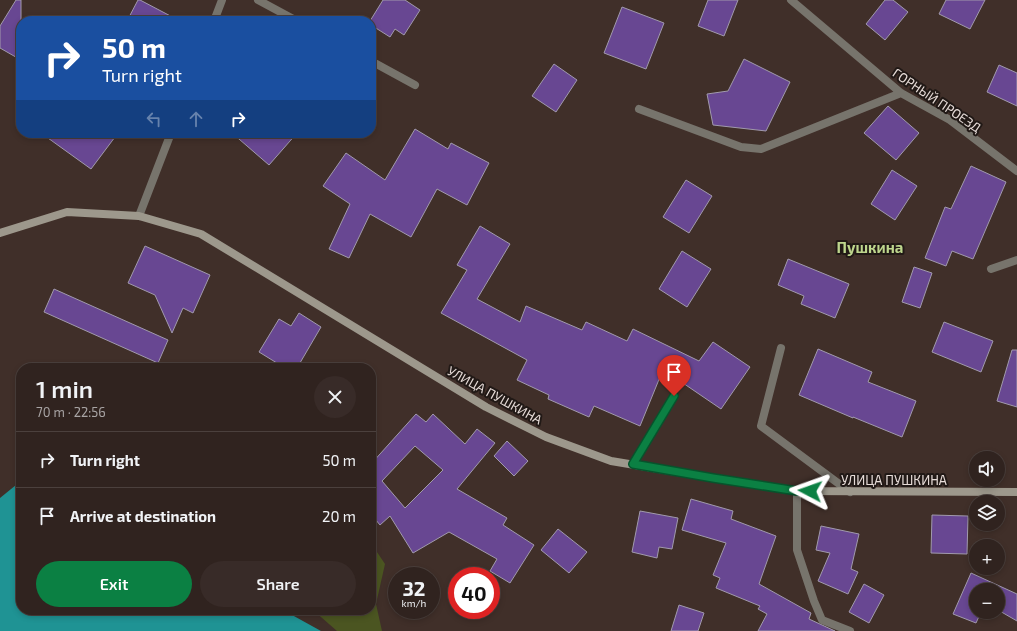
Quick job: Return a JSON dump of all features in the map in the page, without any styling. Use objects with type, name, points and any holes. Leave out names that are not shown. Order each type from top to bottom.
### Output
[{"type":"street","points":[[216,16],[222,0]]},
{"type":"street","points":[[258,0],[288,16]]},
{"type":"street","name":"ГОРНЫЙ ПРОЕЗД","points":[[791,0],[901,93],[950,120],[1017,171]]},
{"type":"street","points":[[376,64],[415,85]]},
{"type":"street","points":[[639,109],[741,147],[761,149],[901,93]]},
{"type":"street","points":[[139,216],[169,138]]},
{"type":"street","name":"УЛИЦА ПУШКИНА","points":[[0,233],[67,212],[139,216],[201,234],[486,407],[546,437],[611,461],[797,491],[1017,492]]},
{"type":"street","points":[[991,269],[1017,260]]},
{"type":"street","points":[[781,348],[761,426],[850,492]]},
{"type":"street","points":[[633,464],[674,396]]},
{"type":"street","points":[[797,491],[797,550],[814,601],[822,620],[850,631]]},
{"type":"green space","points":[[376,550],[385,564],[376,604]]},
{"type":"green space","points":[[376,604],[382,631],[337,631],[319,615],[376,615]]},
{"type":"water","points":[[16,485],[16,615],[292,615],[321,631],[0,631],[0,498]]},
{"type":"building","points":[[16,0],[21,0],[21,16],[16,16],[16,57],[0,48],[0,26]]},
{"type":"building","points":[[138,0],[140,0],[170,16],[130,16]]},
{"type":"building","points":[[383,0],[405,0],[420,10],[404,35],[395,29],[390,37],[376,28],[376,16],[373,16]]},
{"type":"building","points":[[708,0],[738,0],[724,36],[698,26]]},
{"type":"building","points":[[885,0],[893,0],[908,12],[885,40],[866,24]]},
{"type":"building","points":[[946,0],[985,0],[970,29],[939,14]]},
{"type":"building","points":[[622,7],[664,23],[646,69],[604,53]]},
{"type":"building","points":[[744,59],[790,82],[766,131],[713,125],[707,94],[728,91]]},
{"type":"building","points":[[554,64],[577,80],[556,112],[532,96]]},
{"type":"building","points":[[999,65],[1017,73],[1017,106],[987,92]]},
{"type":"building","points":[[888,106],[919,133],[896,160],[864,133]]},
{"type":"building","points":[[415,129],[448,149],[451,143],[489,163],[467,205],[437,189],[411,237],[370,214],[349,258],[329,249],[350,204],[323,186],[346,153],[385,180]]},
{"type":"building","points":[[48,138],[114,138],[91,169]]},
{"type":"building","points":[[238,138],[293,138],[269,165]]},
{"type":"building","points":[[971,166],[1006,182],[973,259],[952,251],[946,266],[925,258],[945,207],[951,209]]},
{"type":"building","points":[[892,170],[917,186],[895,220],[871,204]]},
{"type":"building","points":[[686,180],[712,196],[689,233],[663,217]]},
{"type":"building","points":[[480,226],[510,244],[477,299],[520,322],[526,306],[582,330],[586,322],[627,341],[633,329],[699,361],[713,342],[750,367],[721,409],[677,379],[674,384],[660,377],[640,426],[594,406],[589,417],[548,399],[549,395],[517,380],[527,360],[441,313],[467,270],[457,265]]},
{"type":"building","points":[[145,246],[210,275],[193,313],[183,308],[172,333],[155,295],[128,283]]},
{"type":"building","points":[[682,251],[711,269],[687,307],[659,289]]},
{"type":"building","points":[[788,259],[849,284],[835,318],[801,304],[804,296],[778,285]]},
{"type":"building","points":[[914,267],[932,273],[920,308],[902,302]]},
{"type":"building","points":[[54,289],[168,340],[158,363],[44,312]]},
{"type":"building","points":[[299,313],[321,327],[300,363],[277,363],[259,352],[279,319],[291,326]]},
{"type":"building","points":[[944,322],[993,341],[981,372],[932,352]]},
{"type":"building","points":[[818,349],[872,372],[868,382],[916,401],[902,437],[799,395]]},
{"type":"building","points":[[1012,350],[1017,350],[1017,407],[997,401]]},
{"type":"building","points":[[416,414],[426,422],[433,414],[465,444],[477,429],[495,443],[457,489],[507,518],[503,525],[534,545],[510,583],[500,577],[500,567],[492,567],[497,559],[449,532],[413,553],[390,516],[380,525],[376,520],[376,458]],"holes":[[[415,446],[443,470],[405,508],[382,481]]]},
{"type":"building","points":[[507,441],[528,461],[514,476],[494,456]]},
{"type":"building","points":[[691,499],[733,511],[731,519],[776,536],[759,584],[811,613],[809,619],[835,631],[758,631],[767,614],[758,609],[760,606],[716,588],[720,578],[713,575],[726,543],[682,530]]},
{"type":"building","points":[[640,511],[678,518],[672,549],[659,547],[657,558],[632,552]]},
{"type":"building","points":[[932,515],[968,516],[967,554],[931,553]]},
{"type":"building","points":[[821,526],[859,534],[851,569],[858,572],[848,594],[818,581],[830,553],[816,550]]},
{"type":"building","points":[[558,529],[587,552],[569,573],[541,550]]},
{"type":"building","points":[[970,575],[975,575],[993,583],[969,583],[969,619],[978,619],[976,623],[953,614]]},
{"type":"building","points":[[864,584],[884,595],[869,623],[849,612]]},
{"type":"building","points":[[1005,589],[1017,594],[1017,621],[1005,614]]},
{"type":"building","points":[[679,605],[704,613],[698,631],[671,631]]},
{"type":"district","name":"Пушкина","points":[[870,247]]},
{"type":"route","points":[[674,396],[633,464],[797,491],[810,491]]}]
